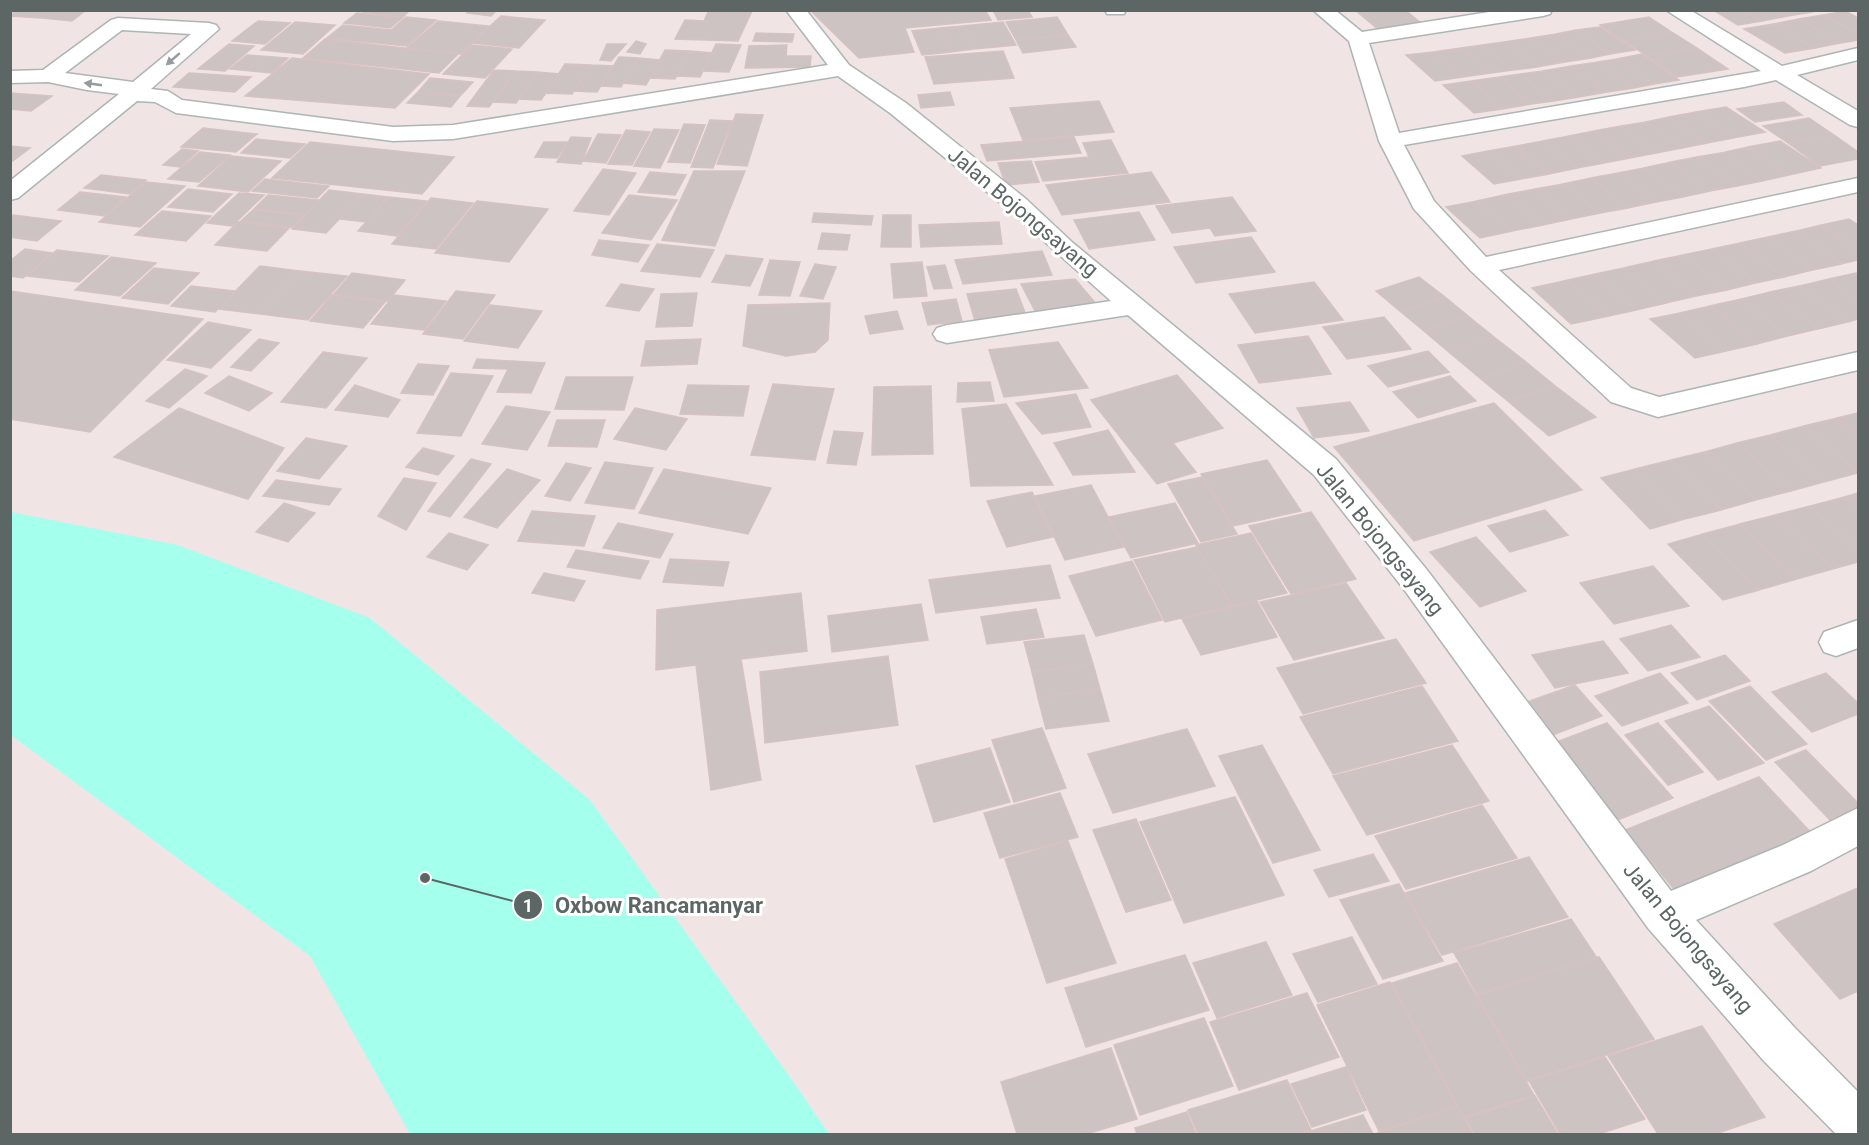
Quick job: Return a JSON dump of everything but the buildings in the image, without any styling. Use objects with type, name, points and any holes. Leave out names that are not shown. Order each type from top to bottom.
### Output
[{"type":"street","name":"Jalan Bojongsayang","points":[[795,10],[842,69],[898,108],[1017,204],[1064,248],[1324,467],[1415,579],[1663,914],[1779,1044],[1858,1124]]},
{"type":"street","points":[[1322,10],[1358,39],[1390,141],[1423,204],[1480,266],[1621,395],[1658,407],[1858,361]]},
{"type":"street","points":[[1358,39],[1498,13],[1543,10]]},
{"type":"street","points":[[1674,10],[1858,120]]},
{"type":"street","points":[[10,193],[209,29],[118,17],[48,76]]},
{"type":"street","points":[[1390,141],[1733,83],[1858,54]]},
{"type":"street","points":[[10,77],[48,76],[87,84],[129,97],[160,96],[176,106],[393,134],[453,132],[513,124],[842,69]]},
{"type":"street","points":[[1480,266],[1858,185]]},
{"type":"street","points":[[948,334],[1134,306]]},
{"type":"street","points":[[1663,914],[1797,858],[1858,826]]},
{"type":"shaded area","points":[[11,512],[178,545],[370,618],[590,800],[829,1134],[410,1134],[310,956],[11,735]]},
{"type":"place","name":"Oxbow Rancamanyar","points":[[425,878]]}]
